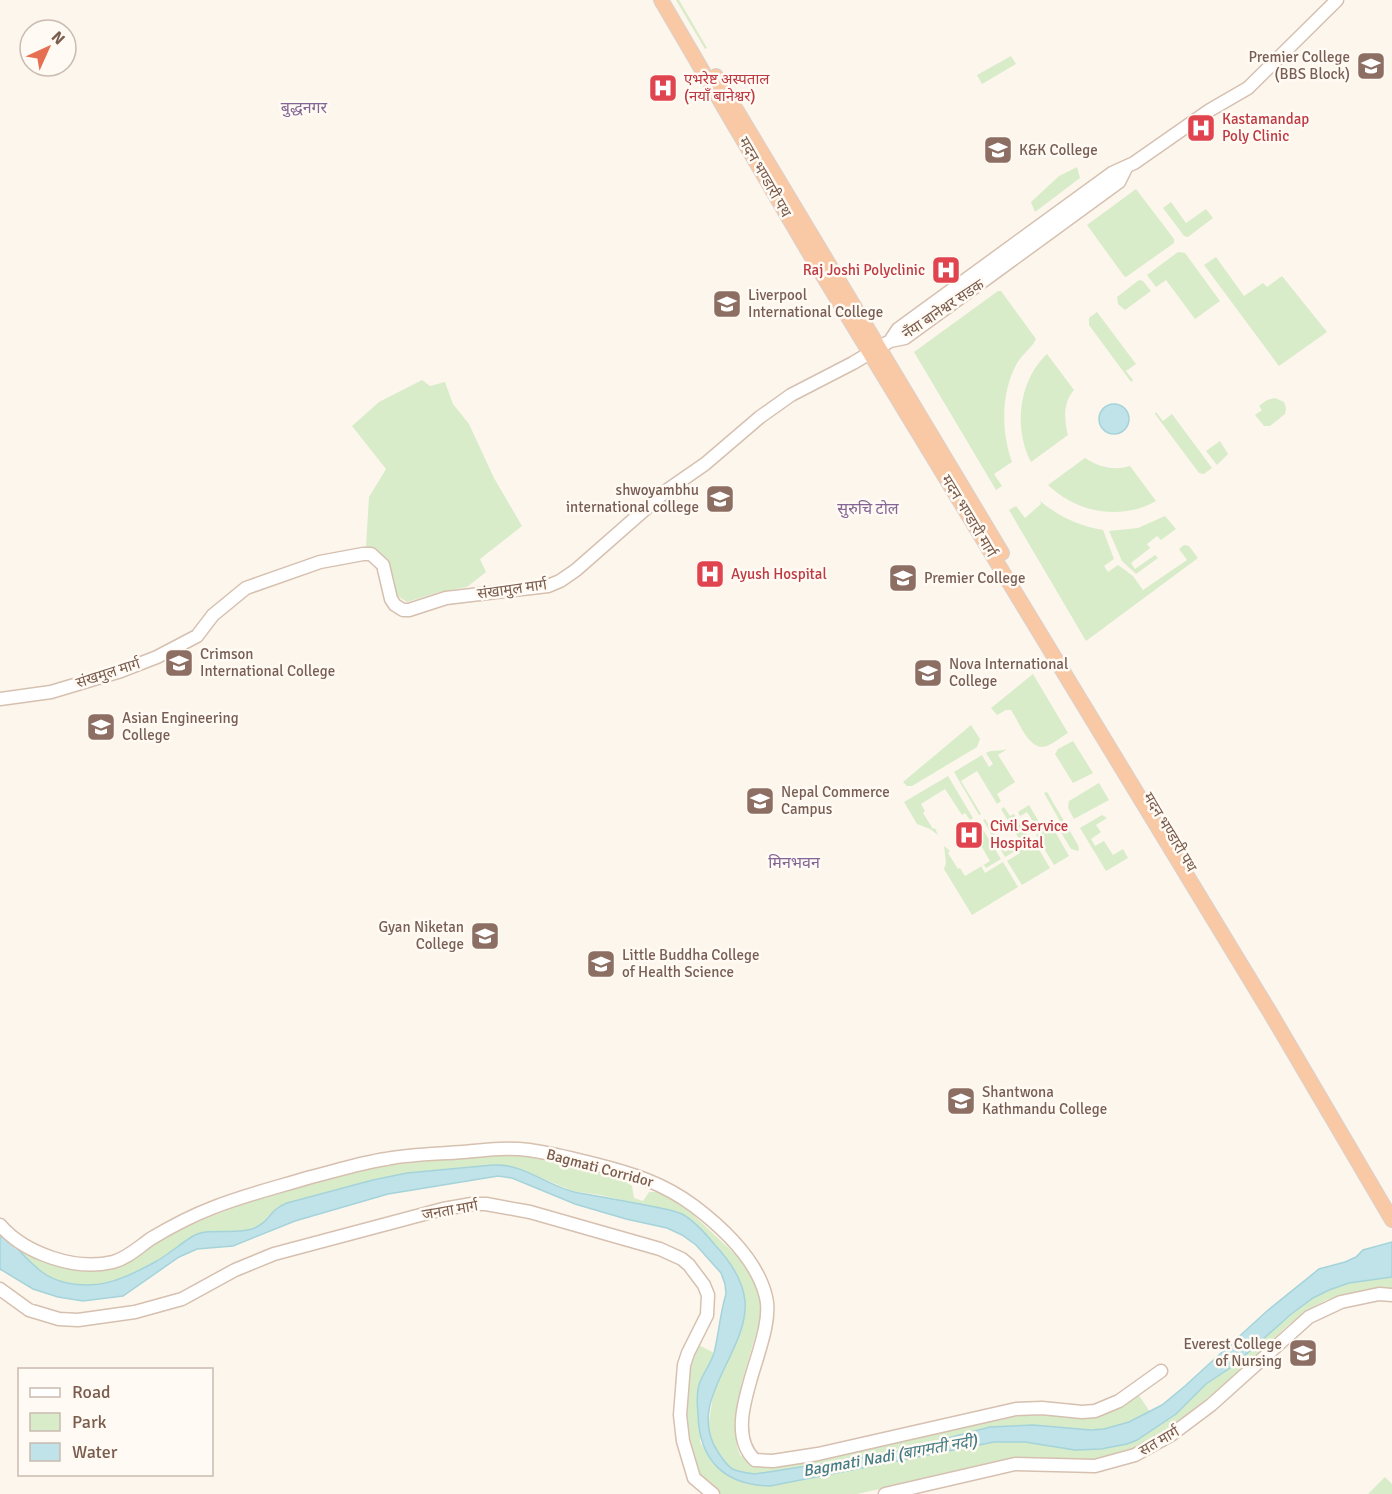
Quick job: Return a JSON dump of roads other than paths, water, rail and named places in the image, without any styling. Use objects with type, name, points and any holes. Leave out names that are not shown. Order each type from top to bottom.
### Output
[{"type":"highway","name":"मदन भण्डारी पथ","points":[[661,0],[811,256],[880,347]]},
{"type":"highway","name":"मदन भण्डारी पथ","points":[[671,0],[880,347]]},
{"type":"highway","name":"मदन भण्डारी मार्ग","points":[[880,347],[1066,661]]},
{"type":"highway","name":"मदन भण्डारी मार्ग","points":[[880,347],[1066,679]]},
{"type":"highway","name":"मदन भण्डारी पथ","points":[[1066,661],[1274,1004],[1387,1201]]},
{"type":"highway","name":"मदन भण्डारी पथ","points":[[1066,679],[1387,1201]]},
{"type":"highway","points":[[1387,1201],[1392,1220]]},
{"type":"main road","points":[[1126,168],[1248,88],[1337,0]]},
{"type":"main road","name":"नँया बानेश्वर सडक","points":[[880,347],[905,338],[1119,182],[1126,168]]},
{"type":"main road","name":"नँया बानेश्वर सडक","points":[[880,347],[898,329],[1112,173],[1126,168]]},
{"type":"main road","name":"संखामुल मार्ग","points":[[206,624],[213,615],[246,588],[320,562],[363,554],[371,555],[383,565],[389,595],[394,605],[403,610],[446,598],[548,586],[576,570],[666,491],[705,464],[760,417],[810,383],[880,347]]},
{"type":"main road","name":"संखमुल मार्ग","points":[[0,699],[51,692],[121,671],[189,642],[206,624]]},
{"type":"main road","name":"Bagmati Corridor","points":[[0,1225],[19,1242],[57,1259],[79,1263],[113,1262],[130,1254],[176,1224],[213,1208],[334,1171],[386,1158],[500,1149],[528,1150],[630,1173],[660,1184],[718,1225],[742,1251],[759,1280],[767,1301],[764,1326],[745,1401],[742,1423],[745,1445],[755,1460],[773,1461],[818,1454],[1016,1408],[1095,1411],[1119,1401],[1161,1371]]},
{"type":"main road","name":"जनता मार्ग","points":[[0,1289],[29,1310],[50,1317],[78,1320],[109,1316],[135,1312],[182,1299],[235,1270],[274,1254],[443,1209],[486,1204],[530,1212],[669,1252],[686,1262],[698,1276],[708,1295],[708,1310],[684,1365],[680,1415],[683,1441],[694,1478],[713,1494]]},
{"type":"main road","name":"सत मार्ग","points":[[885,1494],[1015,1464],[1095,1466],[1135,1455],[1171,1435],[1211,1405],[1309,1317],[1341,1302],[1379,1294],[1392,1295]]},
{"type":"water","points":[[1114,404],[1125,408],[1129,419],[1125,430],[1114,434],[1103,430],[1099,419],[1103,408]]},
{"type":"water","name":"Bagmati Nadi (बागमती नदी)","points":[[493,1165],[516,1168],[579,1193],[679,1213],[704,1232],[730,1264],[738,1278],[745,1301],[744,1320],[738,1339],[720,1377],[708,1414],[710,1433],[718,1452],[729,1467],[755,1474],[891,1453],[990,1427],[1033,1425],[1091,1430],[1129,1422],[1162,1405],[1267,1311],[1319,1269],[1345,1262],[1356,1257],[1363,1250],[1392,1242],[1392,1277],[1349,1283],[1313,1298],[1290,1315],[1233,1366],[1206,1384],[1176,1414],[1137,1440],[1127,1444],[1101,1449],[1075,1450],[1025,1442],[994,1442],[770,1486],[754,1485],[727,1475],[709,1457],[699,1430],[698,1390],[714,1353],[726,1294],[721,1273],[696,1245],[667,1228],[575,1204],[512,1178],[498,1176],[388,1194],[295,1221],[233,1246],[197,1249],[179,1257],[123,1296],[83,1301],[58,1297],[33,1289],[0,1269],[0,1229],[25,1257],[48,1276],[79,1285],[102,1284],[123,1278],[144,1268],[200,1233],[252,1229],[287,1203],[407,1173]]},
{"type":"place","name":"Premier College (BBS Block)","points":[[1371,66]]},
{"type":"place","name":"एभरेष्ट अस्पताल (नयाँ बानेश्वर)","points":[[663,88]]},
{"type":"place","name":"Kastamandap Poly Clinic","points":[[1201,128]]},
{"type":"place","name":"K&K College","points":[[998,150]]},
{"type":"place","name":"Raj Joshi Polyclinic","points":[[946,270]]},
{"type":"place","name":"Liverpool International College","points":[[727,304]]},
{"type":"place","name":"shwoyambhu international college","points":[[720,499]]},
{"type":"place","name":"Ayush Hospital","points":[[710,574]]},
{"type":"place","name":"Premier College","points":[[903,578]]},
{"type":"place","name":"Crimson International College","points":[[179,663]]},
{"type":"place","name":"Nova International College","points":[[928,673]]},
{"type":"place","name":"Asian Engineering College","points":[[101,727]]},
{"type":"place","name":"Nepal Commerce Campus","points":[[760,801]]},
{"type":"place","name":"Civil Service Hospital","points":[[969,835]]},
{"type":"place","name":"Gyan Niketan College","points":[[485,936]]},
{"type":"place","name":"Little Buddha College of Health Science","points":[[601,964]]},
{"type":"place","name":"Shantwona Kathmandu College","points":[[961,1101]]},
{"type":"place","name":"Everest College of Nursing","points":[[1303,1353]]},
{"type":"district","name":"बुद्धनगर","points":[[304,108]]},
{"type":"district","name":"सुरुचि टोल","points":[[868,509]]},
{"type":"district","name":"मिनभवन","points":[[794,863]]}]
